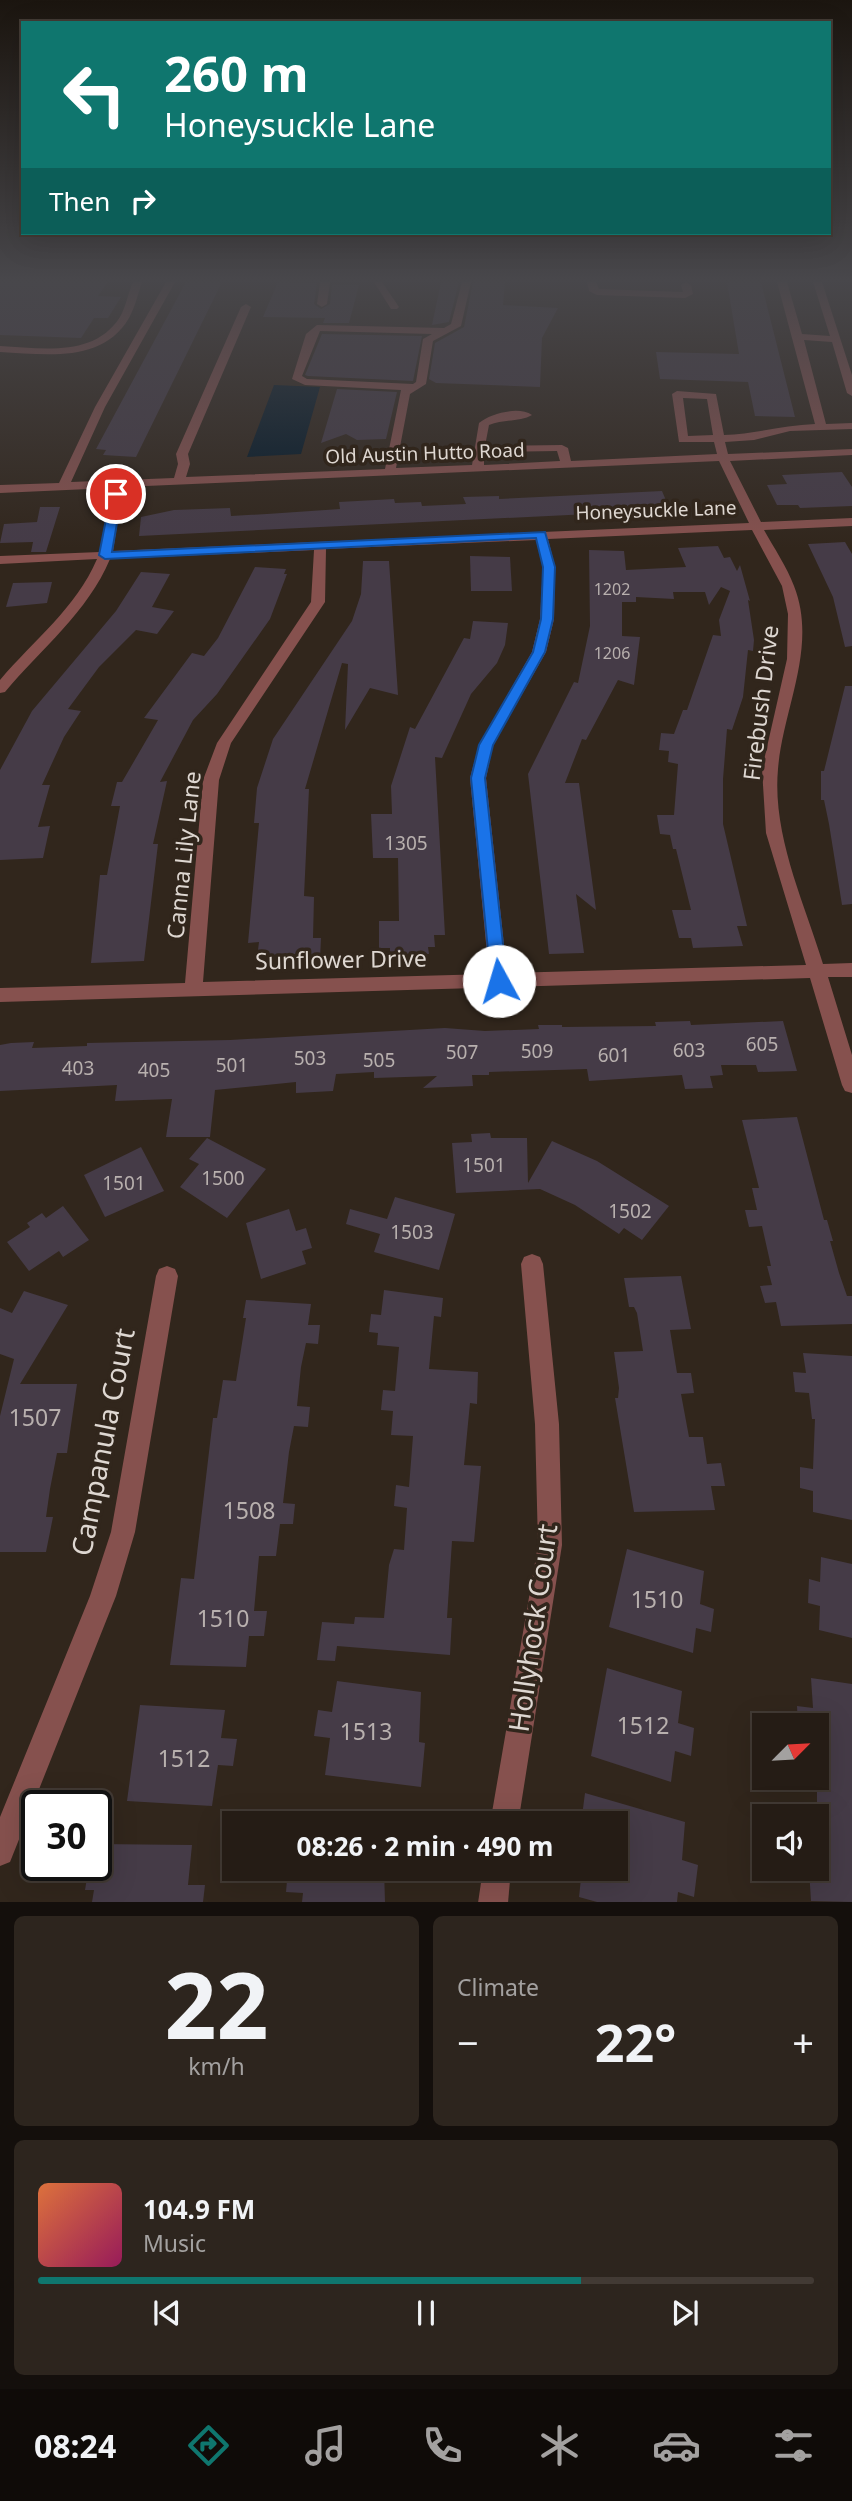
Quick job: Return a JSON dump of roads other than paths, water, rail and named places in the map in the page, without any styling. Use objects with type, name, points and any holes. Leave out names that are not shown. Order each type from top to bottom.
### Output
[{"type":"street","points":[[63,486],[120,371]]},
{"type":"street","points":[[179,481],[184,464],[182,454],[218,371]]},
{"type":"street","points":[[298,371],[296,377],[305,382],[413,387]]},
{"type":"street","points":[[390,472],[405,393],[421,384],[423,371]]},
{"type":"street","points":[[807,371],[822,428]]},
{"type":"street","points":[[845,371],[852,393]]},
{"type":"street","points":[[719,440],[712,396],[677,394],[681,439],[719,440],[754,437],[790,428],[852,425]]},
{"type":"street","points":[[478,468],[478,449],[484,423],[501,416],[527,415]]},
{"type":"street","name":"Firebush Drive","points":[[719,440],[723,458],[788,586],[795,614],[794,659],[770,769],[774,833],[852,1085]]},
{"type":"street","points":[[478,449],[562,448],[567,465]]},
{"type":"street","name":"Old Austin Hutto Road","points":[[0,489],[852,452]]},
{"type":"street","points":[[0,690],[77,603],[95,577],[105,555],[117,484]]},
{"type":"street","name":"Honeysuckle Lane","points":[[0,560],[852,522]]},
{"type":"street","points":[[499,981],[478,778],[486,745],[539,652],[547,619],[549,567],[541,534]]},
{"type":"street","name":"Canna Lily Lane","points":[[194,988],[211,780],[223,743],[318,602],[320,547]]},
{"type":"street","name":"Sunflower Drive","points":[[0,995],[852,970]]},
{"type":"street","name":"Hollyhock Court","points":[[506,1811],[550,1545],[547,1424],[532,1264]]},
{"type":"street","name":"Campanula Court","points":[[0,1852],[103,1596],[123,1532],[167,1276]]},
{"type":"street","points":[[493,1902],[496,1881]]},
{"type":"water","points":[[274,385],[320,387],[301,454],[247,457]]}]
